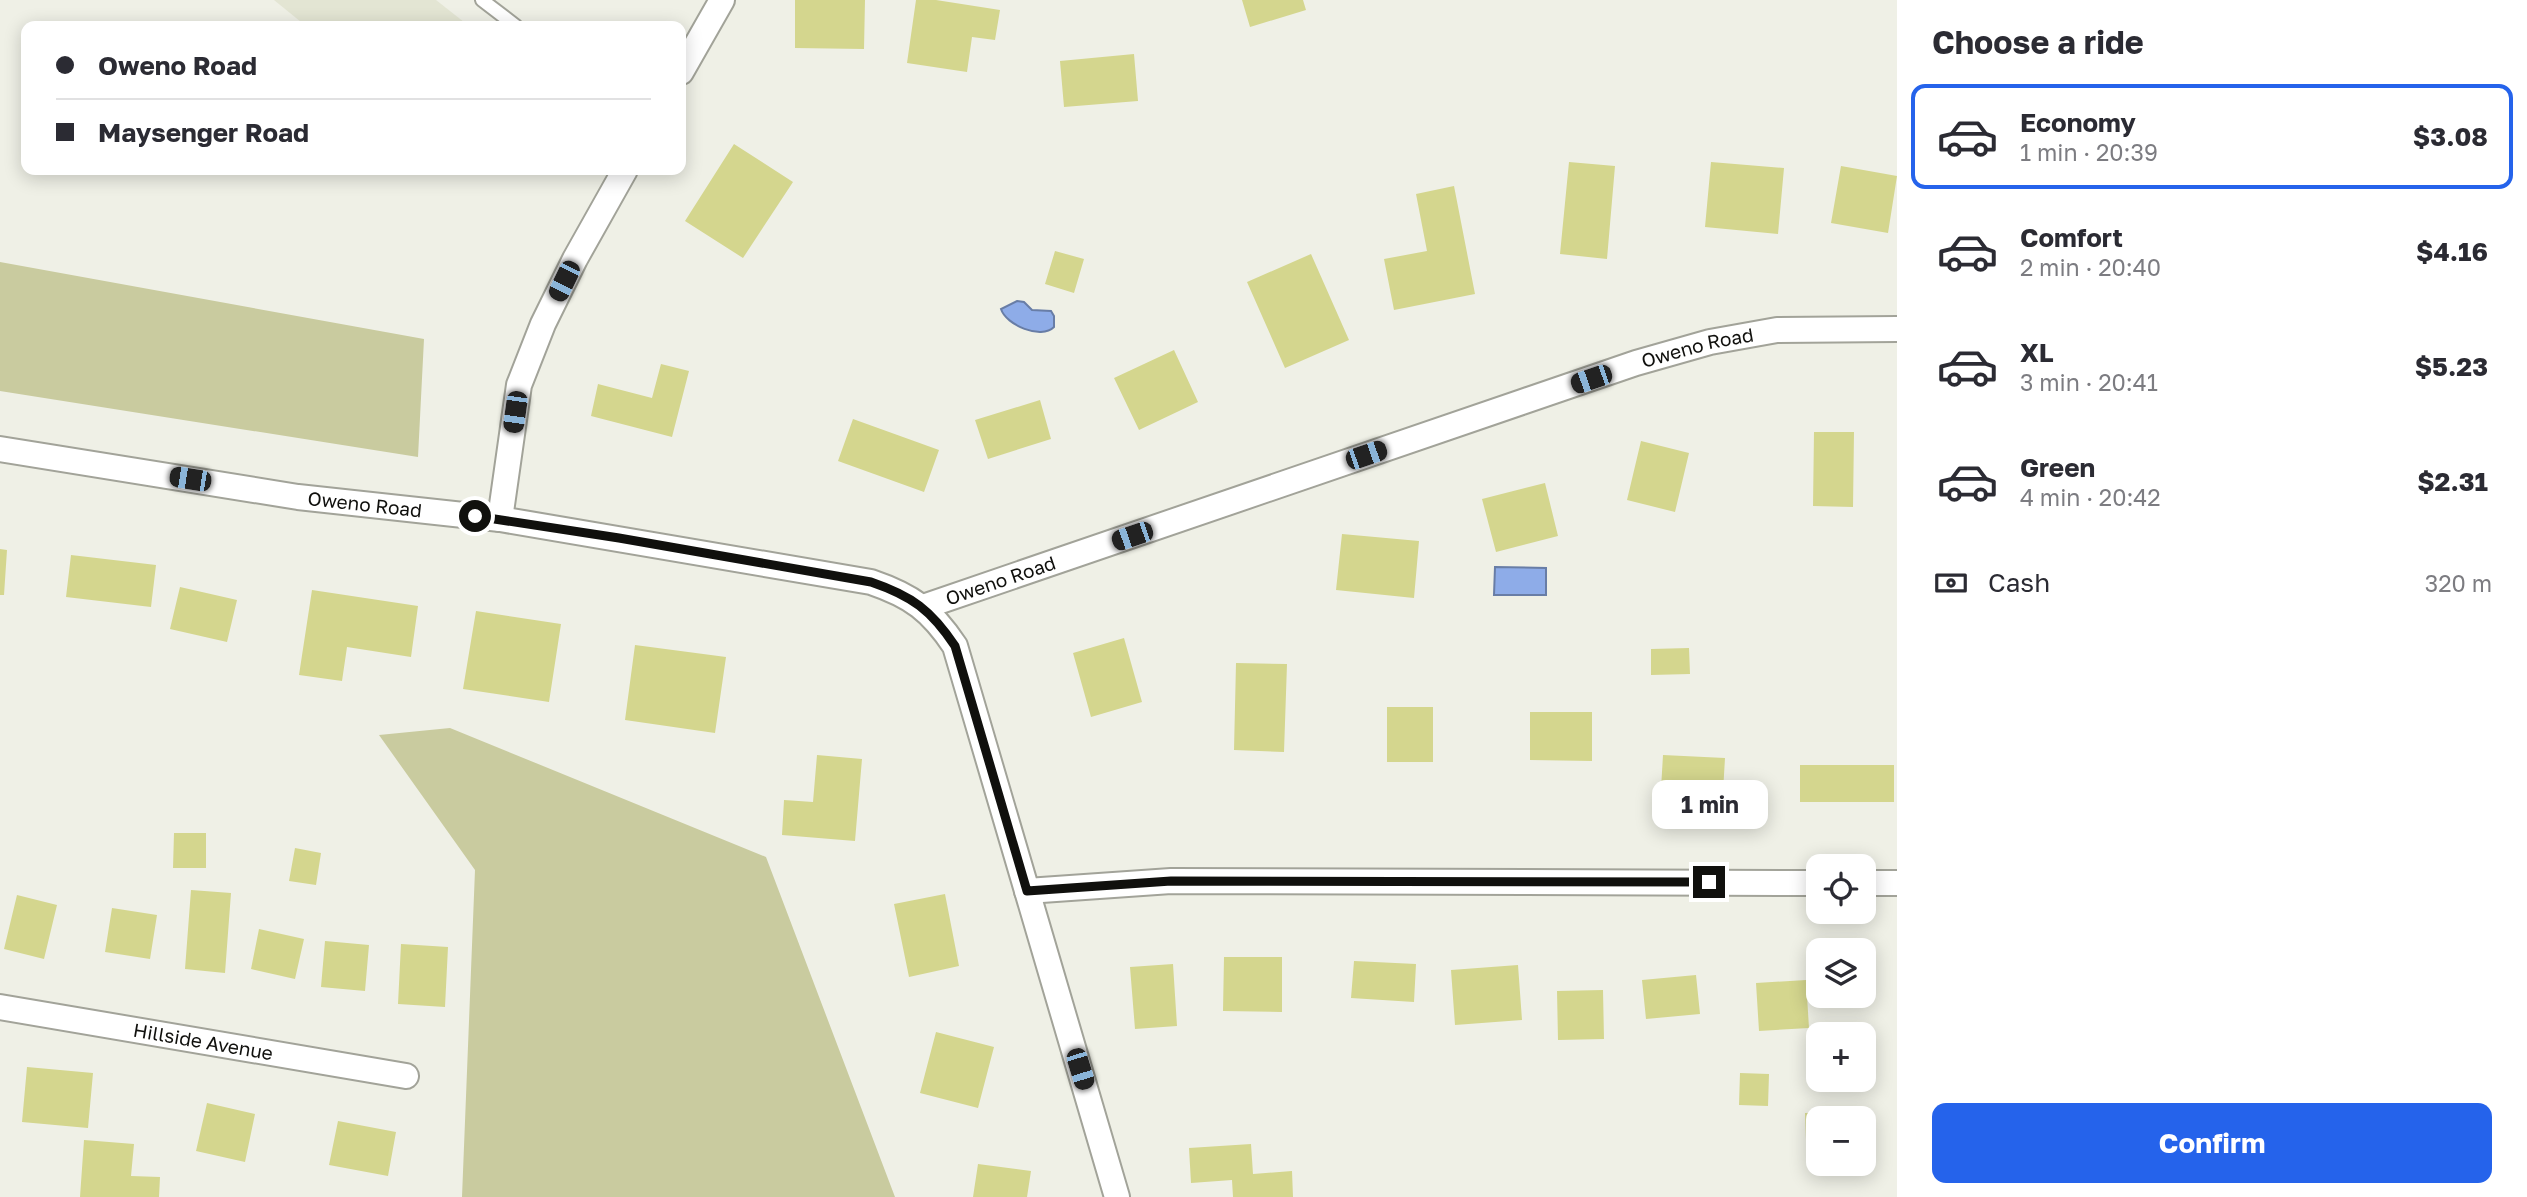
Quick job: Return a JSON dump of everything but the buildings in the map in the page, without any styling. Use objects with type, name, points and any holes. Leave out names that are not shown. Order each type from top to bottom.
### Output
[{"type":"street","points":[[686,63],[722,0]]},
{"type":"street","points":[[500,519],[519,385],[543,324],[575,259],[622,175]]},
{"type":"street","name":"Oweno Road","points":[[0,449],[298,496],[500,519],[871,582],[897,591],[923,607],[1535,397],[1698,345],[1777,330],[1897,329]]},
{"type":"street","points":[[923,607],[937,620],[955,646],[1117,1197]]},
{"type":"street","points":[[1027,891],[1171,881],[1806,883]]},
{"type":"street","points":[[1876,883],[1897,883]]},
{"type":"street","name":"Hillside Avenue","points":[[0,1007],[406,1076]]},
{"type":"lane","points":[[482,0],[509,21]]},
{"type":"shaded area","points":[[274,0],[436,0],[463,21],[300,21]]},
{"type":"green space","points":[[0,262],[424,339],[418,457],[0,391]]},
{"type":"green space","points":[[450,728],[766,857],[895,1197],[462,1197],[475,870],[379,735]]},
{"type":"water","points":[[1017,301],[1024,302],[1032,310],[1051,311],[1054,327],[1041,332],[1017,325],[1004,315],[1001,309]]},
{"type":"water","points":[[1495,567],[1546,568],[1546,595],[1494,595]]},
{"type":"route","points":[[475,516],[871,582],[897,591],[923,607],[937,620],[955,646],[1027,891],[1171,881],[1709,882]]}]
